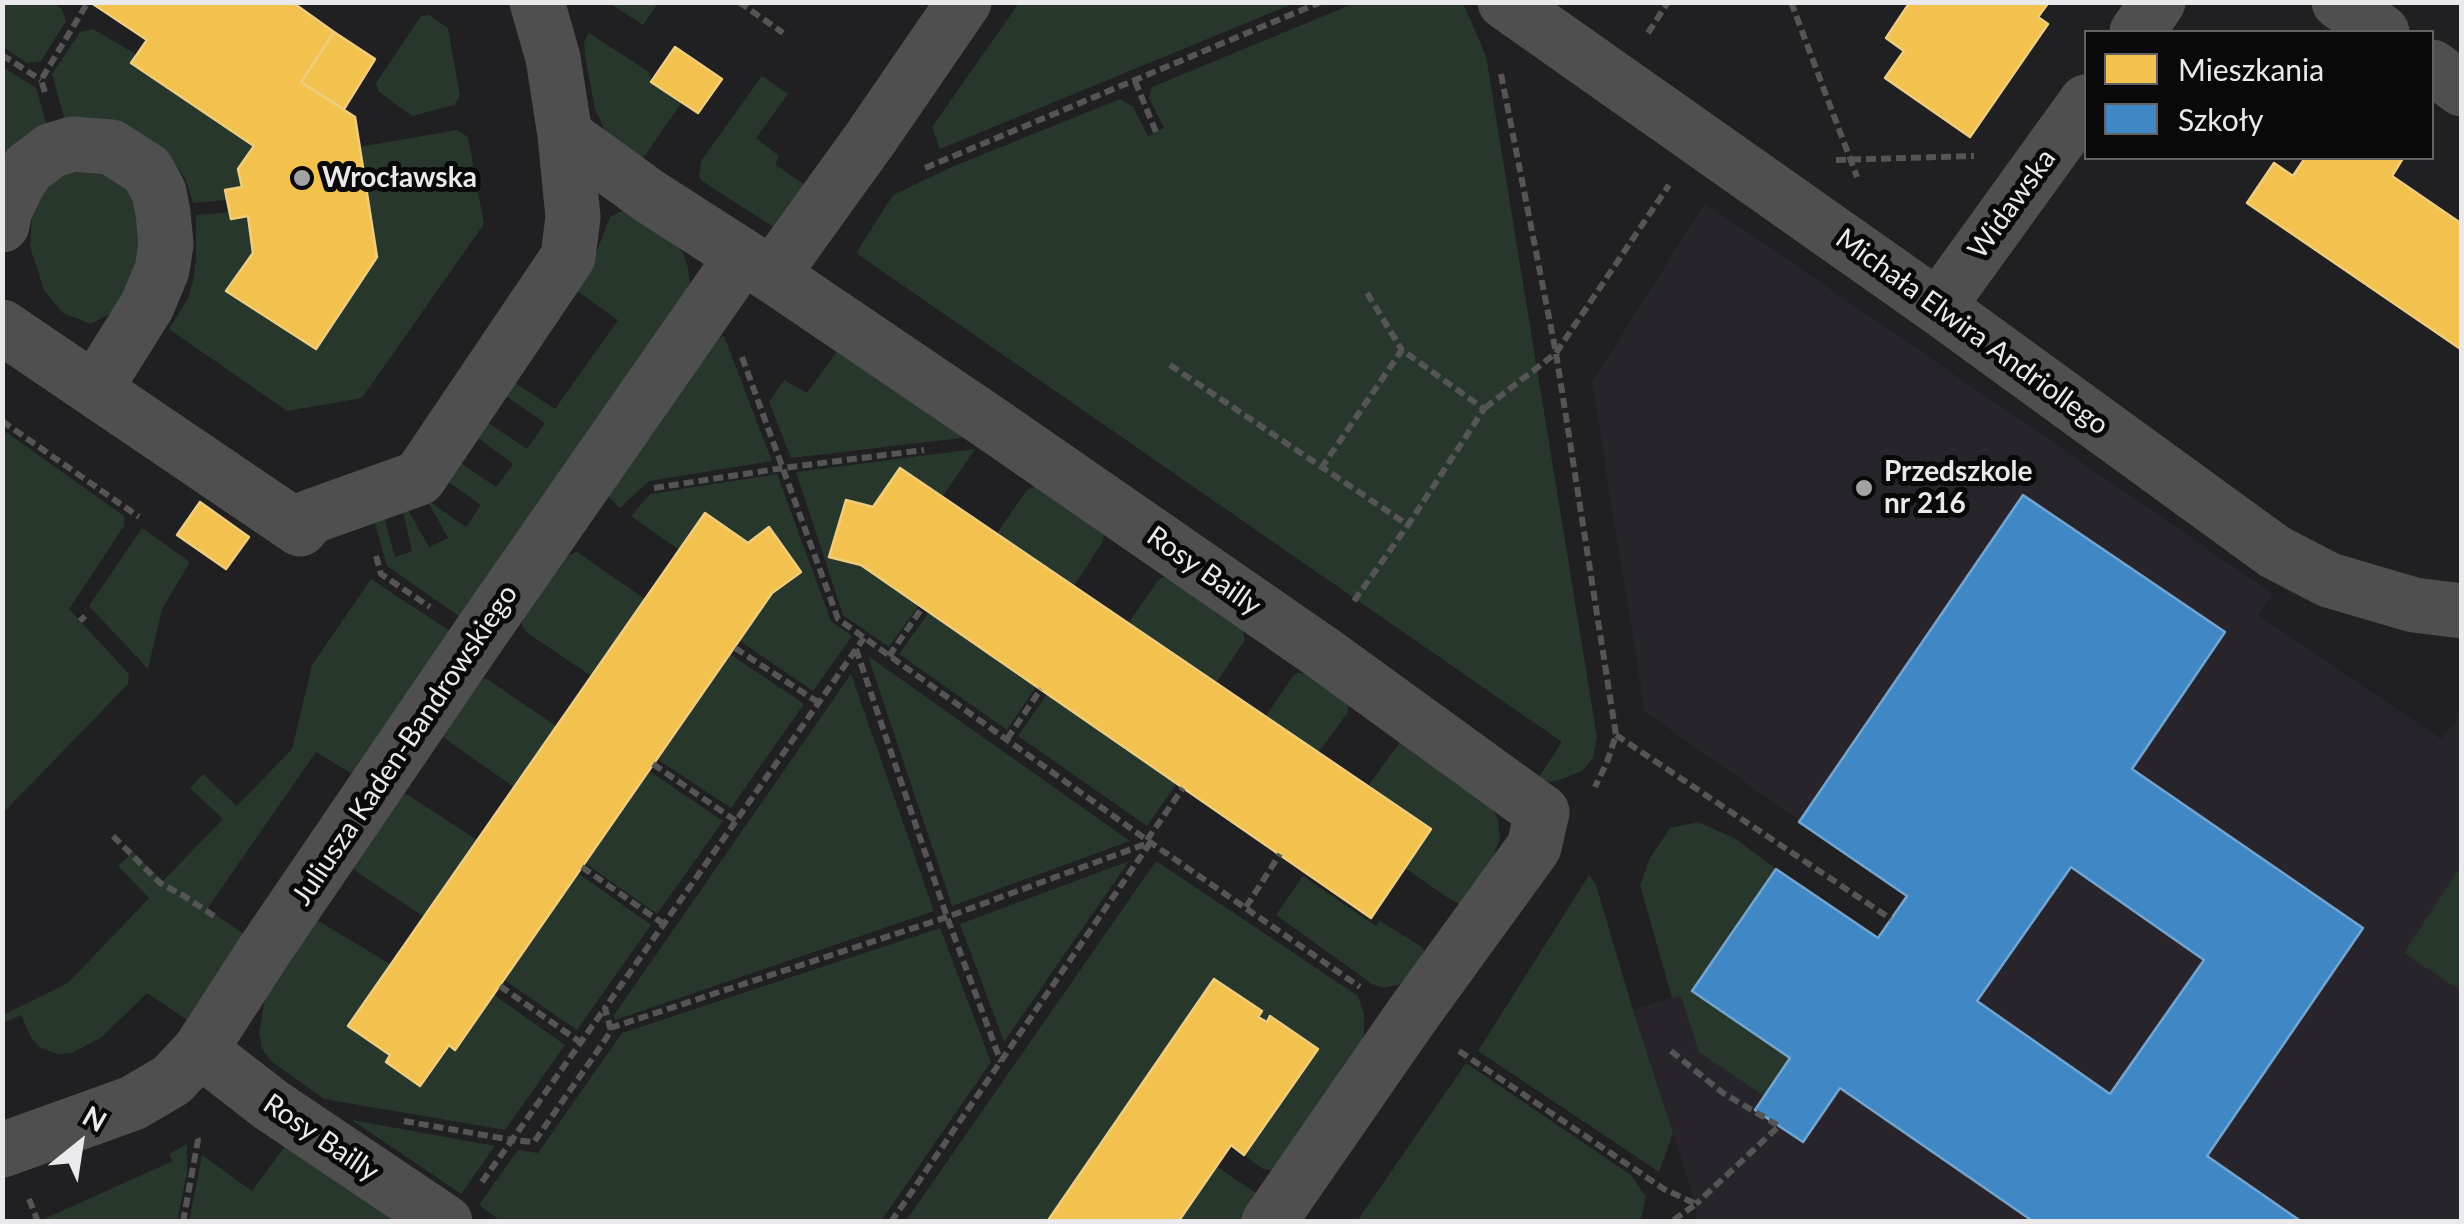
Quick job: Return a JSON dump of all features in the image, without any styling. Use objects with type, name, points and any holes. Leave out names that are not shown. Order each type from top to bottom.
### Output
[{"type":"street","points":[[2,327],[300,528],[310,517],[420,478],[568,257],[573,217],[565,136],[553,58],[537,2]]},
{"type":"street","name":"Juliusza Kaden-Bandrowskiego","points":[[4,1144],[133,1103],[186,1065],[477,638],[744,275],[870,139],[964,2]]},
{"type":"street","name":"Michała Elwira Andriollego","points":[[1506,2],[1938,307],[2275,552],[2329,580],[2414,605],[2462,611]]},
{"type":"street","points":[[2137,30],[2158,2]]},
{"type":"street","points":[[2339,2],[2379,30]]},
{"type":"street","points":[[2434,69],[2462,88]]},
{"type":"street","name":"Widawska","points":[[1938,307],[2084,105]]},
{"type":"street","name":"Rosy Bailly","points":[[565,136],[649,196],[744,275],[989,422],[1320,651],[1542,812]]},
{"type":"street","points":[[2,225],[5,210],[28,168],[52,150],[73,144],[111,147],[147,170],[160,192],[166,244],[162,270],[147,306],[95,389]]},
{"type":"street","points":[[1268,1222],[1534,846],[1542,812]]},
{"type":"street","name":"Rosy Bailly","points":[[186,1065],[271,1105],[459,1208]]},
{"type":"path","points":[[41,80],[86,6],[73,2]]},
{"type":"path","points":[[738,2],[783,33]]},
{"type":"path","points":[[870,139],[918,171],[1320,2]]},
{"type":"path","points":[[1791,2],[1879,234],[1864,255]]},
{"type":"path","points":[[2,55],[41,80],[45,94]]},
{"type":"path","points":[[1497,57],[1556,353],[1616,735],[1589,798],[1542,812]]},
{"type":"path","points":[[1135,81],[1156,132]]},
{"type":"path","points":[[1320,651],[1484,408],[1556,353],[1700,139]]},
{"type":"path","points":[[1768,186],[1784,162],[2050,153]]},
{"type":"path","points":[[744,275],[784,468],[838,619],[1364,990],[1664,1189],[1696,1204]]},
{"type":"path","points":[[1367,292],[1402,350],[1484,408]]},
{"type":"path","points":[[1322,467],[1402,350]]},
{"type":"path","points":[[1170,364],[1408,524]]},
{"type":"path","points":[[2,421],[139,517]]},
{"type":"path","points":[[648,489],[974,443],[989,422]]},
{"type":"path","points":[[361,498],[381,574],[477,638]]},
{"type":"path","points":[[889,656],[922,608]]},
{"type":"path","points":[[459,1208],[512,1140],[864,638]]},
{"type":"path","points":[[735,648],[819,703]]},
{"type":"path","points":[[856,649],[946,917],[1001,1063]]},
{"type":"path","points":[[1007,739],[1041,689]]},
{"type":"path","points":[[1616,735],[1891,919]]},
{"type":"path","points":[[653,764],[736,821]]},
{"type":"path","points":[[890,1222],[1001,1063],[1182,788]]},
{"type":"path","points":[[113,836],[160,883],[264,950]]},
{"type":"path","points":[[610,1028],[946,917],[1149,841]]},
{"type":"path","points":[[1246,908],[1280,854]]},
{"type":"path","points":[[582,867],[664,925]]},
{"type":"path","points":[[500,986],[580,1042]]},
{"type":"path","points":[[512,1140],[534,1142],[612,1031],[605,1008]]},
{"type":"path","points":[[1671,1050],[1723,1092],[1780,1126],[1696,1204],[1671,1222]]},
{"type":"path","points":[[183,1222],[198,1140],[186,1065]]},
{"type":"shaded area","points":[[1705,203],[2273,594],[2258,616],[2441,739],[2461,714],[2461,1221],[1696,1221],[1696,1204],[1633,1010],[1692,991],[1776,869],[1878,938],[1907,896],[1645,712],[1592,382]]},
{"type":"green space","points":[[5,2],[53,3],[62,9],[66,21],[41,61],[27,63],[3,47]]},
{"type":"green space","points":[[1019,2],[1295,3],[940,149],[932,127]]},
{"type":"green space","points":[[609,3],[658,3],[643,25]]},
{"type":"green space","points":[[1355,3],[1463,3],[1486,56],[1597,737],[1593,758],[1582,771],[1559,780],[1538,778],[1562,742],[856,253],[893,195],[1120,99],[1133,107],[1148,136],[1164,128],[1149,98],[1152,87]]},
{"type":"green space","points":[[429,15],[448,28],[460,96],[454,105],[412,116],[378,91],[376,83],[421,16]]},
{"type":"green space","points":[[93,29],[137,55],[132,63],[254,146],[238,169],[242,187],[225,190],[227,200],[193,203],[185,178],[169,156],[65,121],[52,74],[80,32]]},
{"type":"green space","points":[[589,33],[649,72],[651,82],[682,102],[639,164],[607,135],[595,109],[585,56],[584,42]]},
{"type":"green space","points":[[3,67],[36,88],[47,126],[3,161]]},
{"type":"green space","points":[[762,76],[788,94],[756,138],[779,156],[775,164],[809,188],[778,230],[699,176],[701,161]]},
{"type":"green space","points":[[457,130],[468,137],[484,224],[362,398],[287,411],[169,329],[188,298],[193,281],[196,215],[229,212],[232,219],[248,216],[253,253],[227,291],[316,349],[377,257],[359,147]]},
{"type":"green space","points":[[82,164],[132,187],[143,218],[140,274],[122,307],[91,324],[63,313],[44,290],[30,247],[33,200],[55,172]]},
{"type":"green space","points":[[624,210],[683,253],[691,289],[463,619],[387,566],[374,521],[384,517],[395,557],[412,551],[403,511],[408,510],[429,547],[448,538],[427,500],[466,527],[481,505],[444,479],[456,460],[496,487],[513,464],[473,434],[484,420],[527,449],[545,423],[503,394],[512,381],[555,409],[618,320],[577,291],[588,274],[610,217]]},
{"type":"green space","points":[[724,336],[772,461],[649,481],[620,508],[608,496],[714,339]]},
{"type":"green space","points":[[837,351],[962,438],[791,458],[769,402],[784,380],[807,393]]},
{"type":"green space","points":[[3,430],[124,516],[124,526],[69,609],[129,674],[128,684],[3,813]]},
{"type":"green space","points":[[975,449],[943,496],[900,468],[873,507],[846,501],[829,557],[861,565],[919,605],[889,647],[843,615],[796,472]]},
{"type":"green space","points":[[777,474],[831,621],[852,636],[813,691],[740,641],[772,593],[801,572],[769,528],[748,543],[705,513],[679,550],[631,516],[650,494]]},
{"type":"green space","points":[[1036,486],[1104,535],[1074,586],[997,533],[1027,490]]},
{"type":"green space","points":[[142,528],[190,562],[162,609],[148,669],[89,606]]},
{"type":"green space","points":[[577,552],[645,599],[591,676],[522,626],[564,557]]},
{"type":"green space","points":[[1168,577],[1242,627],[1245,640],[1216,683],[1129,622],[1157,582]]},
{"type":"green space","points":[[371,579],[453,633],[354,775],[316,752],[207,909],[247,936],[190,1022],[147,993],[102,1037],[72,1053],[58,1054],[41,1048],[32,1039],[21,1015],[6,1022],[3,1015],[68,983],[149,898],[118,866],[133,852],[163,881],[223,819],[190,788],[203,774],[237,806],[292,749],[312,665]]},
{"type":"green space","points":[[929,612],[1036,687],[1007,730],[899,654]]},
{"type":"green space","points":[[730,654],[804,704],[731,808],[657,759]]},
{"type":"green space","points":[[868,656],[1130,841],[952,906]]},
{"type":"green space","points":[[1298,673],[1304,673],[1348,707],[1319,752],[1265,717]]},
{"type":"green space","points":[[851,674],[934,911],[615,1020],[614,1015]]},
{"type":"green space","points":[[483,679],[556,726],[514,787],[444,738]]},
{"type":"green space","points":[[1047,694],[1177,783],[1147,826],[1018,736]]},
{"type":"green space","points":[[1400,742],[1493,809],[1498,820],[1500,838],[1491,864],[1461,904],[1405,868],[1431,829],[1368,786]]},
{"type":"green space","points":[[649,771],[723,821],[657,914],[585,863]]},
{"type":"green space","points":[[403,794],[477,840],[424,917],[353,867]]},
{"type":"green space","points":[[1698,822],[1736,839],[1776,869],[1692,991],[1790,1058],[1764,1096],[1699,1052],[1681,996],[1672,998],[1640,885],[1650,858],[1670,828]]},
{"type":"green space","points":[[1129,861],[1004,1042],[960,924]]},
{"type":"green space","points":[[1156,861],[1358,996],[1364,1014],[1360,1051],[1276,1171],[1263,1169],[1244,1155],[1318,1049],[1271,1016],[1267,1022],[1258,1017],[1262,1011],[1214,979],[1047,1221],[905,1222]]},
{"type":"green space","points":[[2461,866],[2462,991],[2404,953]]},
{"type":"green space","points":[[578,873],[651,925],[577,1030],[504,980]]},
{"type":"green space","points":[[1589,875],[1596,885],[1673,1133],[1659,1172],[1478,1051]]},
{"type":"green space","points":[[1303,876],[1376,926],[1380,921],[1422,947],[1425,953],[1408,982],[1384,988],[1372,984],[1276,915]]},
{"type":"green space","points":[[315,921],[390,964],[348,1026],[390,1055],[386,1062],[419,1086],[449,1045],[455,1050],[494,995],[565,1045],[505,1130],[324,1099],[271,1061],[262,1049],[259,1033],[265,999]]},
{"type":"green space","points":[[940,928],[991,1062],[881,1221],[502,1222],[479,1205],[518,1150],[538,1153],[622,1033]]},
{"type":"green space","points":[[1466,1063],[1631,1175],[1646,1197],[1638,1221],[1357,1221]]},
{"type":"green space","points":[[352,1120],[495,1146],[461,1194]]},
{"type":"green space","points":[[288,1142],[393,1216],[393,1221],[189,1222],[202,1155],[252,1191]]},
{"type":"green space","points":[[187,1144],[187,1173],[177,1221],[46,1218],[173,1161],[169,1154]]},
{"type":"green space","points":[[1216,1166],[1262,1197],[1245,1221],[1178,1222]]},
{"type":"building: Mieszkania","name":"Wrocławska","points":[[90,2],[292,2],[334,32],[301,82],[355,117],[377,257],[316,349],[226,291],[253,253],[248,216],[231,219],[225,190],[242,187],[238,169],[254,146],[131,63],[147,40]]},
{"type":"building: Mieszkania","points":[[1910,2],[2049,2],[2038,17],[2048,24],[1970,137],[1885,78],[1904,51],[1886,38]]},
{"type":"building: Mieszkania","points":[[334,32],[375,59],[344,109],[301,82]]},
{"type":"building: Mieszkania","points":[[675,47],[722,79],[698,113],[651,82]]},
{"type":"building: Mieszkania","points":[[2304,160],[2402,160],[2392,176],[2462,224],[2462,350],[2247,203],[2274,163],[2293,176]]},
{"type":"building: Mieszkania","points":[[900,468],[1431,829],[1371,918],[861,565],[829,557],[846,500],[873,507]]},
{"type":"building: Mieszkania","points":[[200,502],[249,537],[226,569],[177,535]]},
{"type":"building: Mieszkania","points":[[705,513],[748,543],[769,527],[801,572],[772,593],[455,1050],[449,1045],[420,1086],[386,1062],[390,1055],[348,1026]]},
{"type":"building: Mieszkania","points":[[1214,979],[1262,1011],[1258,1017],[1267,1022],[1270,1016],[1318,1049],[1244,1155],[1231,1145],[1178,1222],[1047,1222]]},
{"type":"building: Szkoły","points":[[2023,495],[2225,632],[2132,769],[2363,928],[2207,1156],[2302,1222],[2034,1222],[1840,1088],[1803,1142],[1755,1110],[1790,1058],[1692,991],[1776,869],[1878,938],[1907,896],[1799,822]],"holes":[[[2071,867],[2204,960],[2110,1094],[1977,1001]]]},
{"type":"place","name":"Wrocławska","points":[[302,178]]},
{"type":"place","name":"Przedszkole nr 216","points":[[1864,488]]}]
